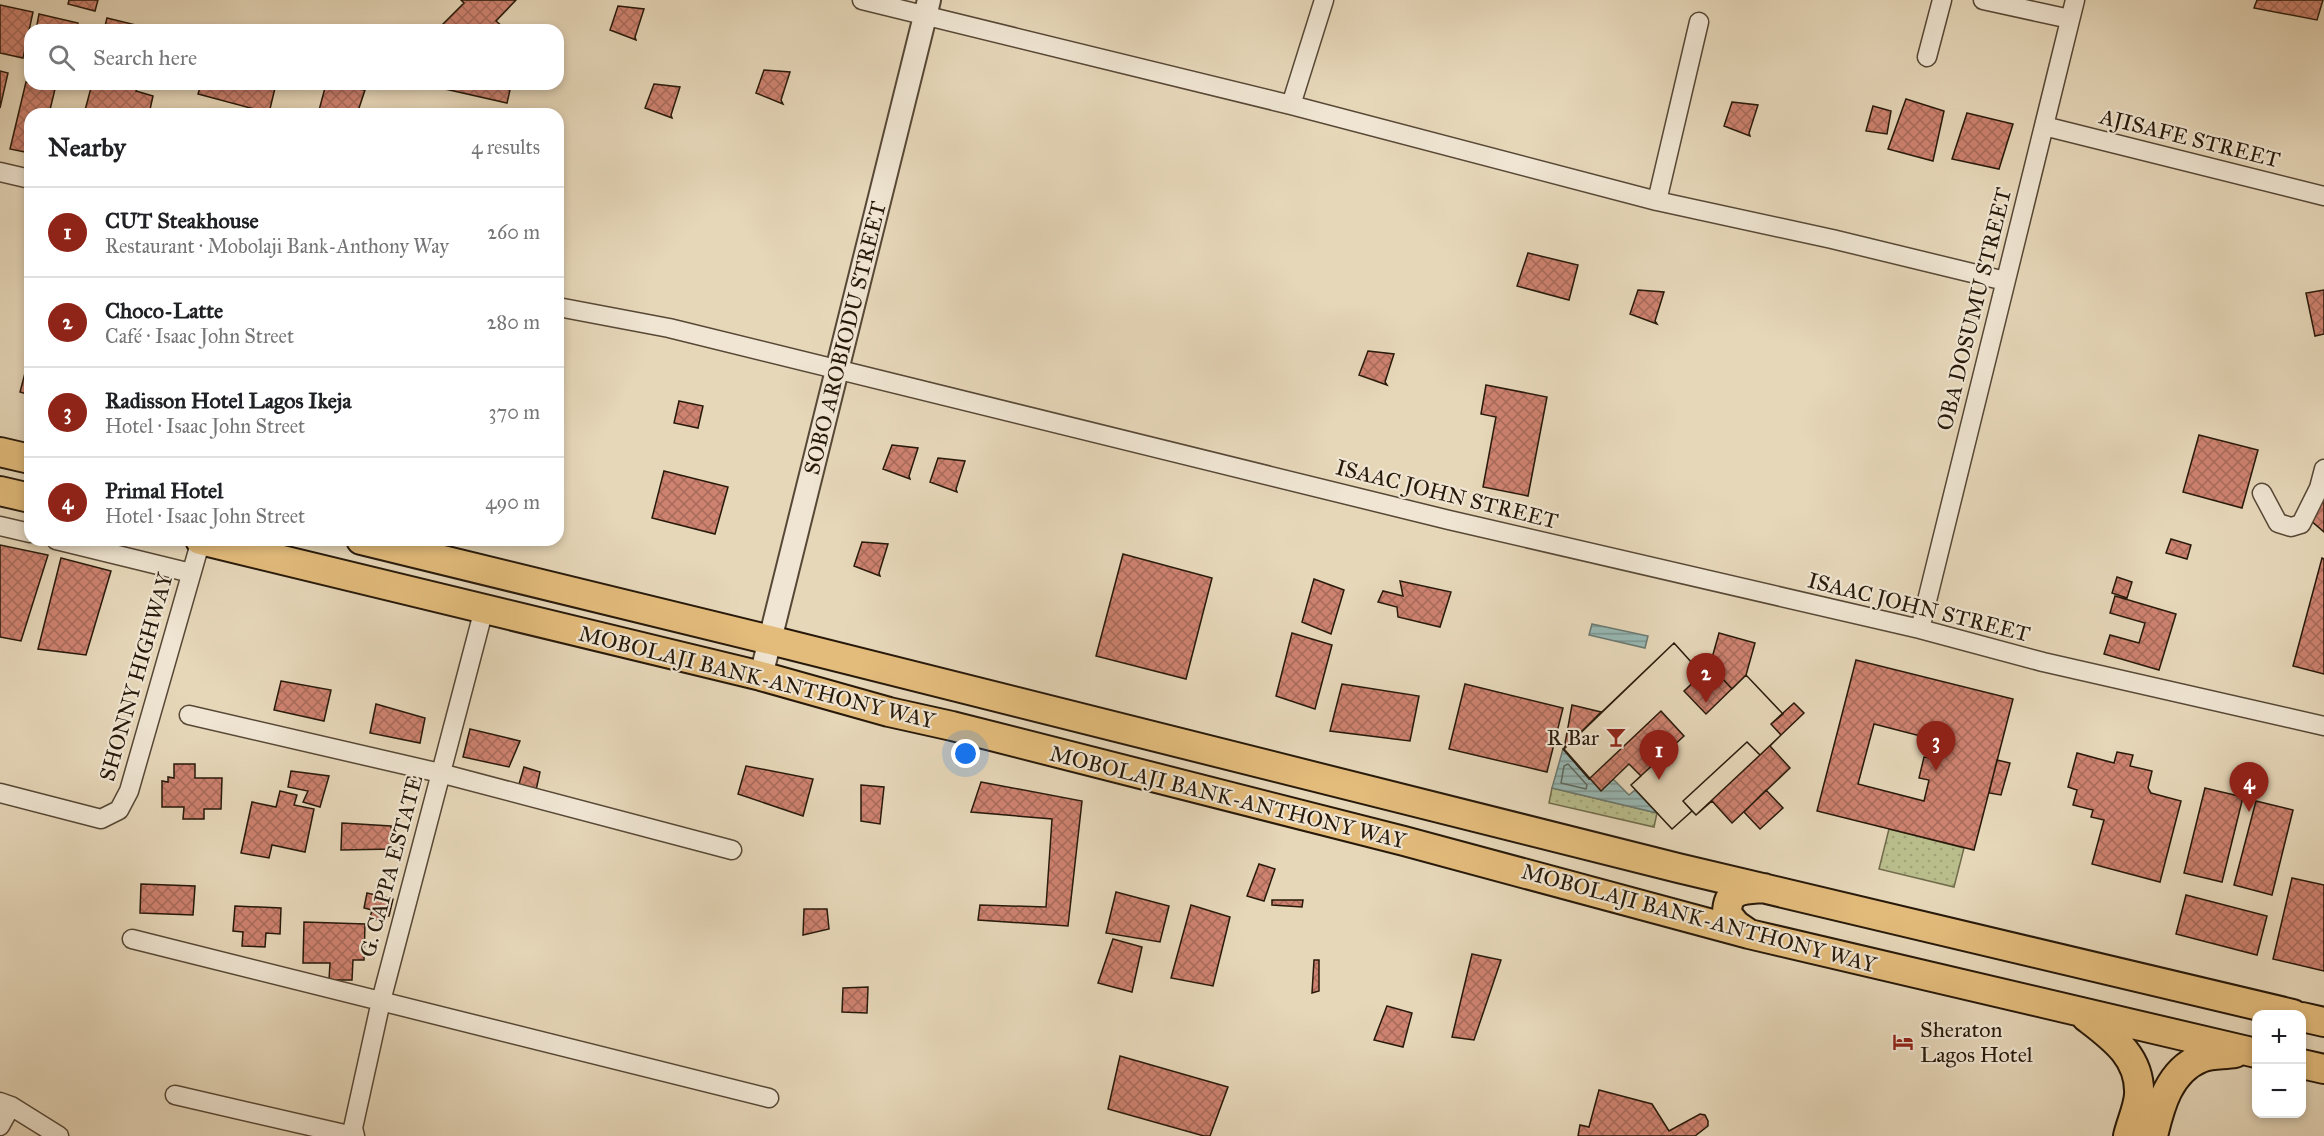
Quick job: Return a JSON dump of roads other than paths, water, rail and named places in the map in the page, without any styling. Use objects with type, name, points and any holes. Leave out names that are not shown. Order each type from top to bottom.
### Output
[{"type":"main road","points":[[0,452],[24,458]]},
{"type":"main road","points":[[0,491],[24,497]]},
{"type":"main road","name":"MOBOLAJI BANK-ANTHONY WAY","points":[[226,546],[761,676],[888,712],[973,731],[1404,841],[1749,934],[2252,1052]]},
{"type":"main road","name":"MOBOLAJI BANK-ANTHONY WAY","points":[[386,546],[1678,868],[2276,1010]]},
{"type":"main road","points":[[1669,913],[1686,908],[1693,899],[1695,889],[1691,879],[1678,868]]},
{"type":"main road","points":[[1749,934],[1736,925],[1727,914],[1727,903],[1732,895],[1740,890],[1764,888]]},
{"type":"main road","points":[[2077,1010],[2118,1042],[2136,1067],[2139,1095],[2128,1136]]},
{"type":"main road","points":[[2306,1018],[2324,1022]]},
{"type":"main road","points":[[2153,1136],[2162,1101],[2178,1073],[2202,1058],[2252,1052]]},
{"type":"main road","points":[[2306,1065],[2324,1070]]},
{"type":"street","points":[[862,0],[927,7],[1657,201],[1832,239],[2006,282]]},
{"type":"street","points":[[1291,105],[1324,0]]},
{"type":"street","points":[[1927,57],[1942,0]]},
{"type":"street","points":[[1983,0],[2005,2],[2070,19]]},
{"type":"street","name":"OBA DOSUMU STREET","points":[[1920,629],[2075,0]]},
{"type":"street","name":"SOBO AROBIODU STREET","points":[[761,676],[927,7]]},
{"type":"street","points":[[1657,201],[1699,22]]},
{"type":"street","name":"AJISAFE STREET","points":[[2044,126],[2324,196]]},
{"type":"street","points":[[0,172],[24,178]]},
{"type":"street","name":"ISAAC JOHN STREET","points":[[564,308],[669,328],[1449,520],[1920,629],[2043,662],[2324,726]]},
{"type":"street","points":[[2262,493],[2278,523],[2291,527],[2301,524],[2319,488],[2324,469]]},
{"type":"street","points":[[0,526],[24,532]]},
{"type":"street","points":[[81,546],[191,573]]},
{"type":"street","name":"SHONNY HIGHWAY","points":[[0,794],[102,819],[119,810],[129,791],[199,546]]},
{"type":"street","name":"G. CAPPA ESTATE","points":[[354,1136],[353,1128],[381,1001],[484,609]]},
{"type":"street","points":[[189,715],[440,773],[732,850]]},
{"type":"street","points":[[132,939],[769,1098]]},
{"type":"street","points":[[175,1095],[354,1136]]},
{"type":"street","points":[[0,1126],[6,1104],[59,1136]]},
{"type":"water","points":[[1592,624],[1648,636],[1645,648],[1589,635]]},
{"type":"water","points":[[1563,749],[1601,791],[1613,779],[1629,795],[1635,790],[1657,813],[1552,788]]},
{"type":"place","name":"Choco-Latte","points":[[1706,703]]},
{"type":"place","name":"R Bar","points":[[1616,737]]},
{"type":"place","name":"Radisson Hotel Lagos Ikeja","points":[[1936,771]]},
{"type":"place","name":"CUT Steakhouse","points":[[1659,780]]},
{"type":"place","name":"Primal Hotel","points":[[2249,812]]},
{"type":"place","name":"Sheraton Lagos Hotel","points":[[1903,1042]]}]
